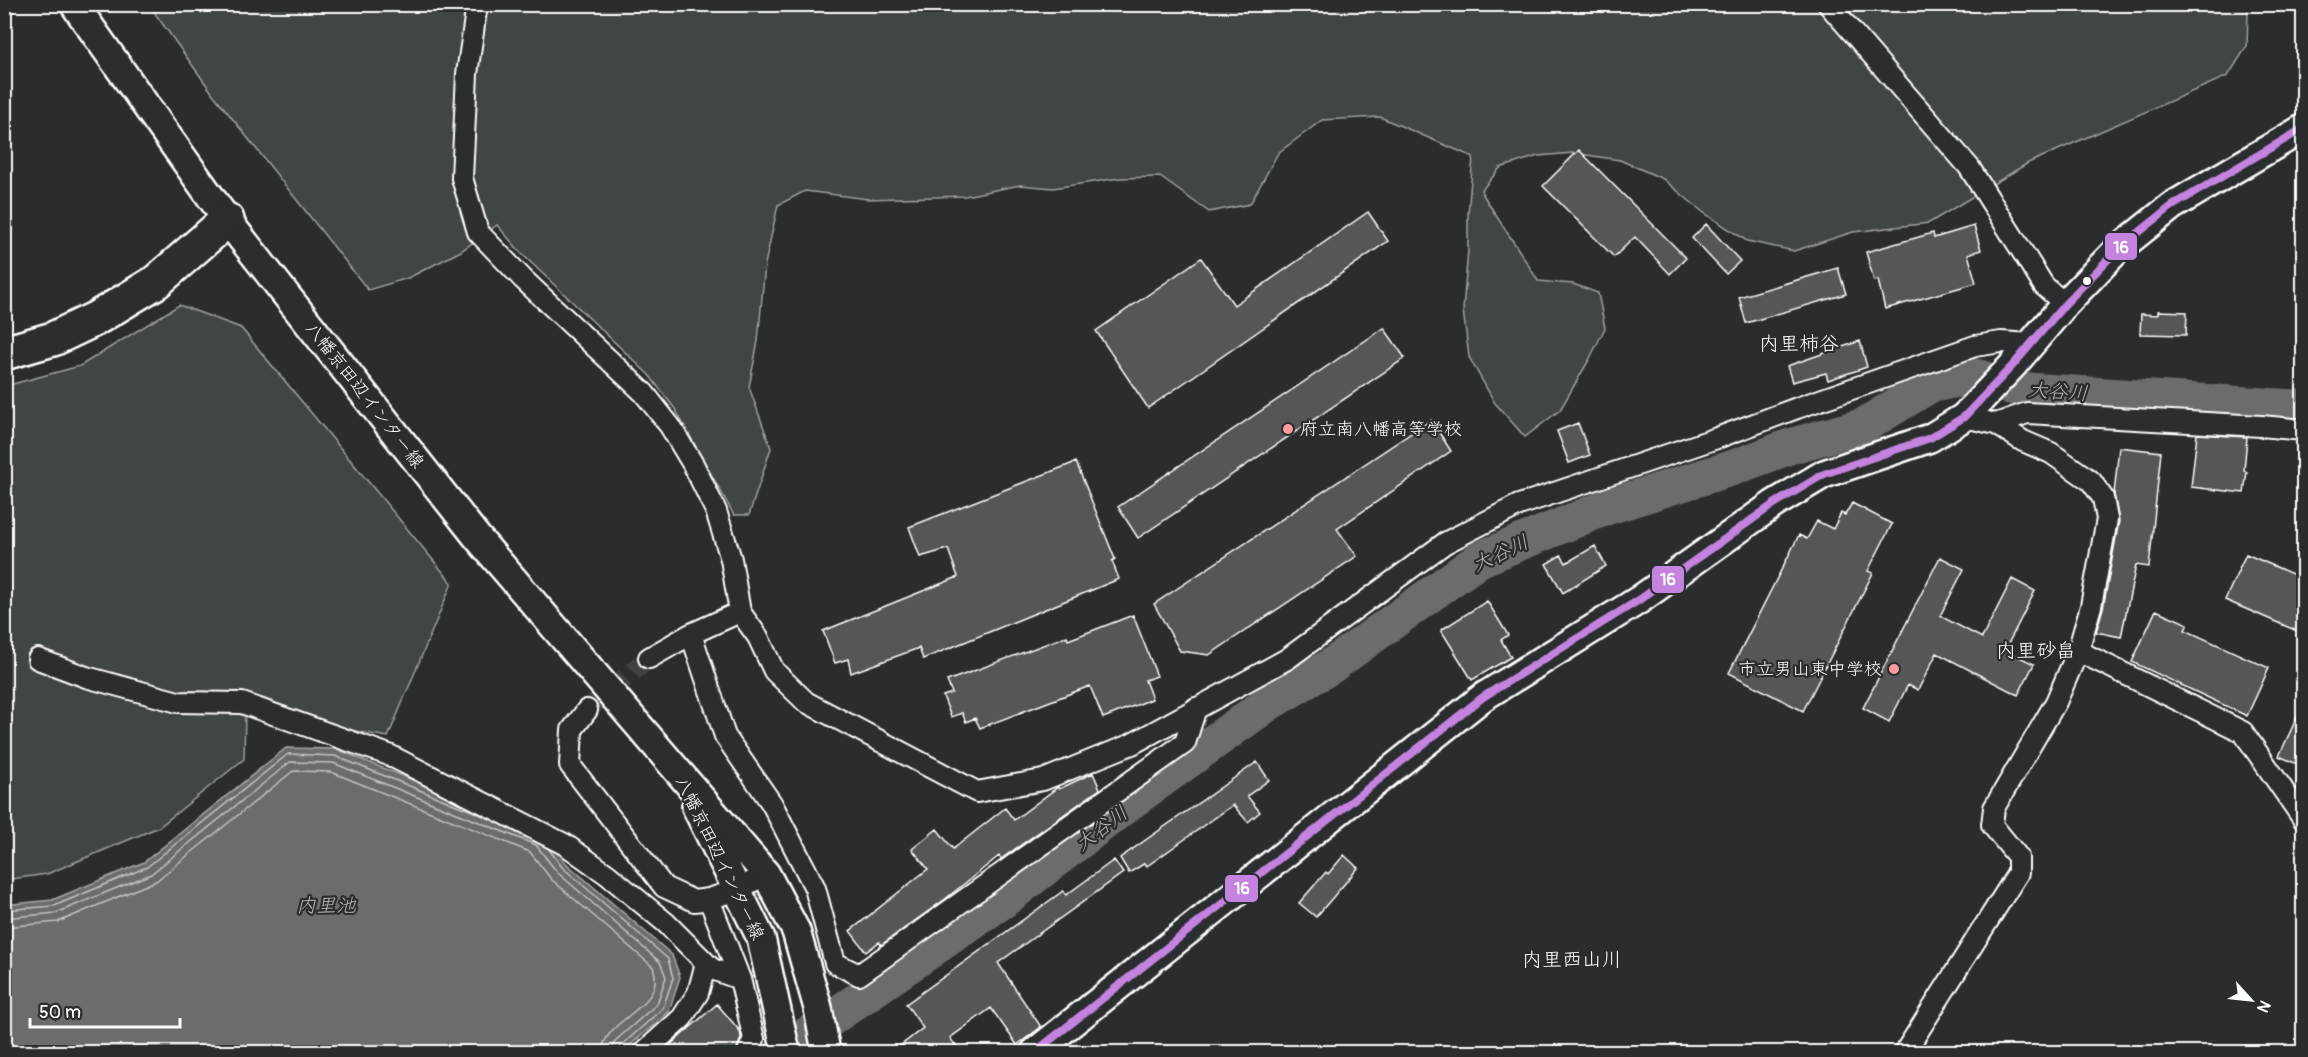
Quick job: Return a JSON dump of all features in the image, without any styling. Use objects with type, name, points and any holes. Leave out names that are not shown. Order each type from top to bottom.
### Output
[{"type":"highway","points":[[4,334],[47,322],[86,304],[227,220]]},
{"type":"highway","points":[[4,353],[53,339],[95,319],[156,282],[227,220]]},
{"type":"main road","name":"八幡京田辺インター線","points":[[74,4],[227,220],[477,537],[766,874],[796,932],[818,1008],[826,1053]]},
{"type":"main road","points":[[1035,1053],[1483,697],[1639,600],[1774,504],[1824,474],[1930,438],[1972,410],[2065,304],[2117,250],[2172,206],[2304,128]]},
{"type":"main road","name":"八幡京田辺インター線","points":[[676,769],[761,938],[785,1043]]},
{"type":"street","points":[[477,4],[467,74],[462,178],[478,232],[523,279],[644,393],[670,426],[694,466],[716,511],[731,559],[740,612],[758,636],[774,671],[806,702],[977,792],[1043,780],[1132,744],[1287,658],[1445,543],[1519,505],[1976,346],[2001,342],[2023,354]]},
{"type":"street","points":[[1828,4],[1969,167],[2044,286],[2065,304]]},
{"type":"street","points":[[1905,1053],[2018,873],[2018,857],[1992,825],[1994,808],[2056,702],[2078,651],[2091,606],[2108,519],[2103,498],[2091,481],[2051,453],[2023,441],[1972,410]]},
{"type":"street","points":[[1996,424],[2027,412],[2304,430]]},
{"type":"street","points":[[649,658],[691,634],[740,612]]},
{"type":"street","points":[[691,634],[725,736],[772,804],[815,888],[834,963],[859,975],[1185,743],[1196,708]]},
{"type":"street","points":[[2078,651],[2243,732],[2304,820]]},
{"type":"street","points":[[38,659],[86,677],[178,702],[242,703],[390,755],[566,845],[608,874],[666,923],[712,969],[740,979]]},
{"type":"street","points":[[586,710],[572,730],[570,765],[664,887],[694,901],[737,890],[766,874]]},
{"type":"street","points":[[709,899],[740,979],[754,1039],[748,1053]]},
{"type":"street","points":[[644,1053],[682,1018],[698,993],[706,963]]},
{"type":"shaded area","points":[[2245,4],[2248,11],[2247,46],[2228,76],[2028,163],[1929,223],[1853,232],[1794,251],[1747,241],[1704,213],[1663,179],[1620,160],[1573,153],[1538,156],[1500,168],[1481,191],[1538,281],[1573,284],[1598,293],[1605,328],[1560,410],[1525,437],[1495,403],[1469,357],[1463,310],[1473,157],[1380,117],[1322,120],[1278,153],[1250,204],[1209,212],[1160,177],[1120,178],[1053,188],[1020,185],[965,196],[868,199],[805,191],[778,205],[765,264],[758,341],[749,387],[771,448],[749,515],[734,515],[675,409],[649,375],[522,254],[497,225],[461,251],[408,278],[368,290],[213,94],[149,5]]},
{"type":"shaded area","points":[[179,305],[241,328],[452,583],[388,737],[245,712],[244,759],[159,827],[47,874],[5,880],[5,386],[80,366]]},
{"type":"water","name":"内里池","points":[[286,748],[336,749],[545,834],[566,863],[672,955],[680,977],[669,1012],[622,1052],[5,1052],[4,905],[52,900],[144,862]]},
{"type":"building","points":[[1579,150],[1686,258],[1670,274],[1635,237],[1614,257],[1543,186]]},
{"type":"building","points":[[1368,212],[1388,241],[1148,408],[1096,331],[1201,258],[1234,305]]},
{"type":"building","points":[[1706,224],[1740,261],[1726,274],[1692,238]]},
{"type":"building","points":[[1974,226],[1981,250],[1968,254],[1976,283],[1885,309],[1878,280],[1874,281],[1866,252],[1933,233],[1934,238]]},
{"type":"building","points":[[1838,268],[1846,294],[1746,323],[1739,297]]},
{"type":"building","points":[[2158,311],[2187,312],[2186,335],[2140,334],[2141,314],[2158,315]]},
{"type":"building","points":[[1384,328],[1405,358],[1138,538],[1118,507]]},
{"type":"building","points":[[1860,341],[1867,367],[1828,380],[1826,373],[1792,382],[1787,366]]},
{"type":"building","points":[[1431,420],[1451,451],[1337,529],[1357,556],[1209,655],[1180,651],[1154,604]]},
{"type":"building","points":[[1578,423],[1590,455],[1569,463],[1557,431]]},
{"type":"building","points":[[2197,434],[2247,437],[2244,471],[2247,472],[2244,493],[2191,487]]},
{"type":"building","points":[[2119,447],[2161,452],[2149,567],[2136,565],[2121,637],[2096,632],[2103,608],[2119,521],[2114,494]]},
{"type":"building","points":[[1076,462],[1115,559],[1112,561],[1119,579],[923,659],[919,648],[851,673],[848,659],[835,663],[823,631],[958,577],[948,549],[920,557],[909,527]]},
{"type":"building","points":[[1852,503],[1892,524],[1868,571],[1873,573],[1803,711],[1729,673],[1799,535],[1807,539],[1817,521],[1833,529],[1841,513],[1845,515]]},
{"type":"building","points":[[1595,546],[1606,566],[1563,593],[1546,564],[1561,555],[1566,563]]},
{"type":"building","points":[[2246,554],[2304,579],[2304,634],[2225,600]]},
{"type":"building","points":[[1940,557],[1964,569],[1940,616],[1982,638],[2012,579],[2035,591],[2005,650],[2034,664],[2018,695],[1937,653],[1918,690],[1908,685],[1889,722],[1863,708]]},
{"type":"building","points":[[1487,601],[1508,635],[1501,640],[1511,657],[1472,680],[1441,630]]},
{"type":"building","points":[[2156,610],[2188,624],[2185,630],[2269,668],[2247,716],[2132,662]]},
{"type":"building","points":[[1133,615],[1157,676],[1145,680],[1152,699],[1103,718],[1090,686],[980,728],[975,718],[966,722],[962,713],[951,717],[943,696],[952,693],[947,681],[1067,636],[1068,640]]},
{"type":"building","points":[[2304,702],[2304,767],[2279,756]]},
{"type":"building","points":[[1257,762],[1269,780],[1247,796],[1260,812],[1248,822],[1233,805],[1147,866],[1145,863],[1129,873],[1120,858]]},
{"type":"building","points":[[1093,773],[1100,789],[1001,859],[999,856],[944,900],[881,945],[879,942],[866,952],[850,931],[928,869],[912,849],[937,829],[953,849],[1005,808],[1014,820],[1058,787],[1059,789]]},
{"type":"building","points":[[1344,855],[1358,868],[1316,917],[1299,903]]},
{"type":"building","points":[[1114,860],[1123,873],[998,963],[1041,1027],[1017,1045],[991,1008],[950,1038],[961,1053],[891,1053],[923,1028],[906,1004],[1063,891],[1066,895]]},
{"type":"building","points":[[717,1004],[740,1031],[741,1038],[737,1049],[732,1053],[661,1053]]},
{"type":"waterway","name":"大谷川","points":[[782,1052],[1001,902],[1130,802],[1267,704],[1331,666],[1480,559],[1607,507],[1735,467],[1791,446],[1863,426],[1930,385],[1974,376],[2022,390],[2304,408]]},
{"type":"tunnel","points":[[587,710],[649,658]]},
{"type":"transit line","name":"16","points":[[1035,1052],[1483,697],[1639,600],[1774,504],[1824,474],[1930,438],[1964,417],[2014,364],[2065,304],[2117,250],[2172,206],[2304,128]]},
{"type":"place","name":"府立南八幡高等学校","points":[[1288,429]]},
{"type":"place","name":"市立男山東中学校","points":[[1894,669]]},
{"type":"district","name":"内里柿谷","points":[[1799,343]]},
{"type":"district","name":"内里砂畠","points":[[2036,650]]},
{"type":"district","name":"内里西山川","points":[[1572,959]]}]
